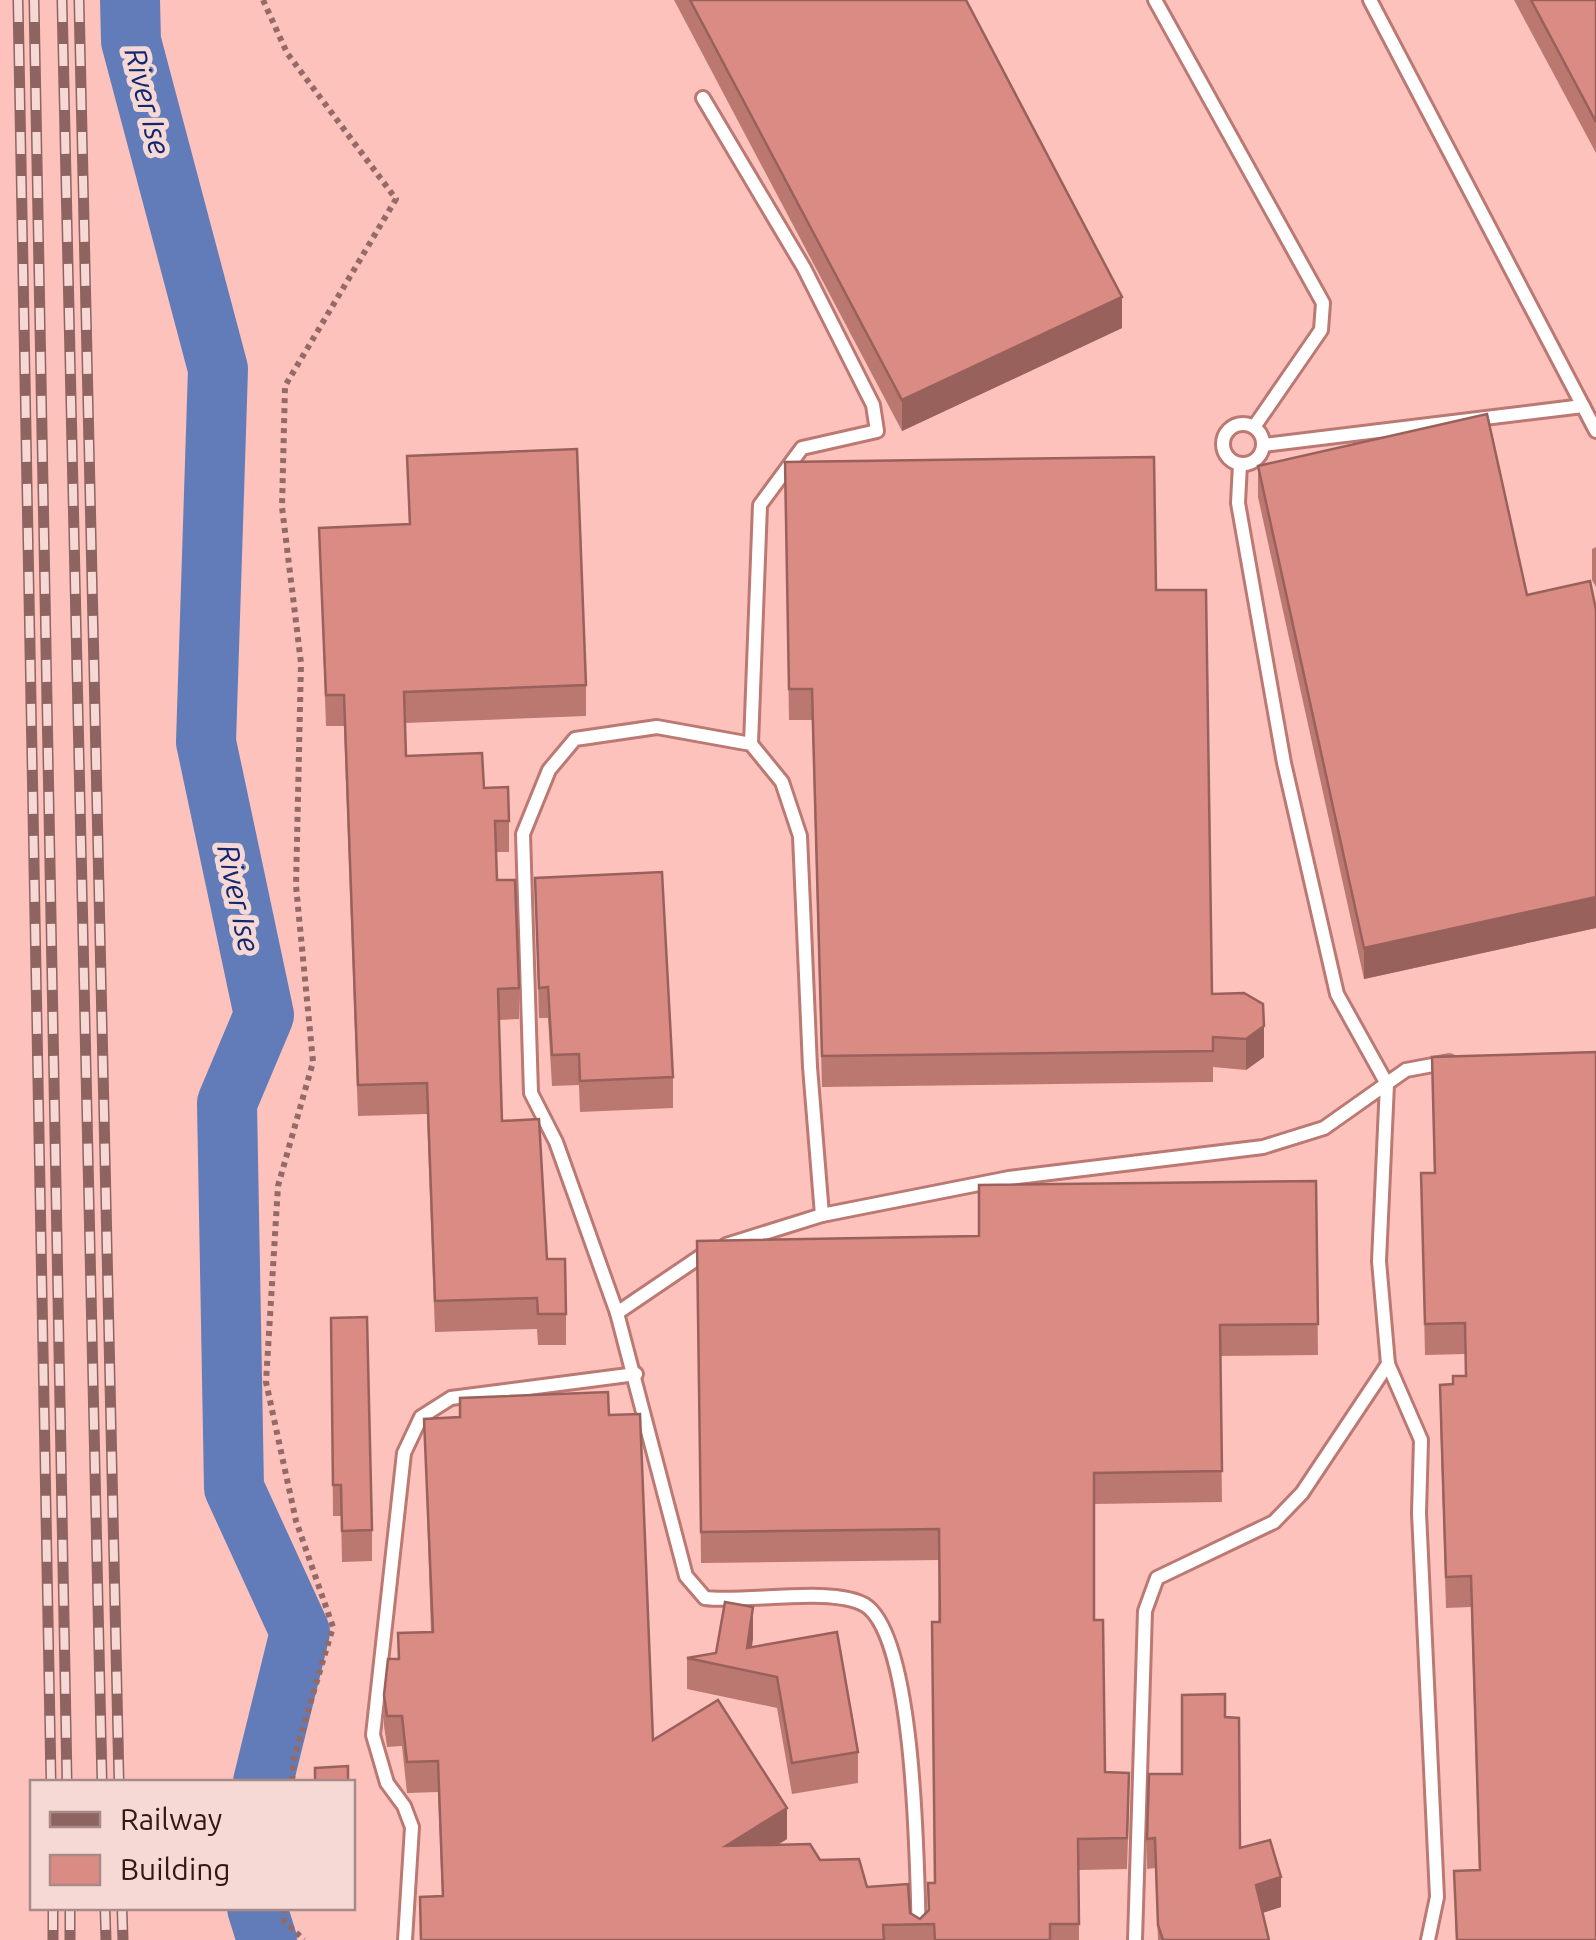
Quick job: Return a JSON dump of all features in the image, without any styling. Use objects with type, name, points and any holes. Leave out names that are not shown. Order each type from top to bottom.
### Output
[{"type":"lane","points":[[1155,0],[1322,303],[1321,330],[1254,427]]},
{"type":"lane","points":[[1370,0],[1596,431]]},
{"type":"lane","points":[[703,98],[804,268],[873,405],[877,431],[802,448],[760,504],[750,744]]},
{"type":"lane","points":[[1264,445],[1583,406]]},
{"type":"lane","points":[[1254,427],[1234,425],[1225,434],[1225,453],[1240,464],[1254,462],[1264,445]]},
{"type":"lane","points":[[1254,427],[1264,445]]},
{"type":"lane","points":[[1240,464],[1238,503],[1284,763],[1337,994],[1387,1084],[1379,1262],[1388,1364],[1421,1440],[1420,1513],[1437,1897],[1428,1940]]},
{"type":"lane","points":[[822,1216],[810,1067],[800,836],[782,782],[750,744],[657,727],[576,739],[549,770],[523,834],[532,1093],[556,1142],[617,1313],[686,1576],[705,1598],[737,1602],[832,1597],[864,1604],[880,1622],[912,1745],[919,1940]]},
{"type":"lane","points":[[617,1313],[713,1248],[822,1216],[1009,1178],[1263,1147],[1324,1128],[1406,1070],[1470,1061]]},
{"type":"lane","points":[[1135,1940],[1145,1611],[1157,1578],[1274,1522],[1302,1493],[1388,1364]]},
{"type":"lane","points":[[405,1940],[412,1827],[404,1806],[387,1783],[373,1735],[404,1453],[421,1417],[451,1398],[636,1374]]},
{"type":"path","points":[[263,0],[287,53],[396,199],[285,386],[282,508],[301,663],[296,886],[313,1062],[278,1186],[266,1382],[296,1521],[334,1627],[294,1758],[292,1780]]},
{"type":"path","points":[[285,1910],[284,1921],[304,1940]]},
{"type":"building","points":[[690,0],[966,0],[1122,297],[902,400]]},
{"type":"building","points":[[1531,0],[1596,0],[1596,122]]},
{"type":"building","points":[[1487,414],[1527,595],[1590,581],[1596,610],[1596,897],[1364,948],[1258,466]]},
{"type":"building","points":[[577,449],[586,685],[404,692],[406,756],[482,753],[484,788],[508,787],[509,821],[495,821],[497,880],[515,880],[519,988],[498,989],[502,1121],[539,1119],[547,1259],[565,1259],[566,1314],[538,1314],[537,1298],[435,1301],[427,1083],[358,1085],[344,695],[326,695],[319,528],[410,524],[407,456]]},
{"type":"building","points":[[1154,457],[1156,590],[1206,590],[1212,994],[1244,993],[1263,1004],[1264,1026],[1246,1039],[1213,1037],[1213,1051],[822,1056],[812,689],[789,689],[785,462]]},
{"type":"building","points":[[662,872],[673,1077],[580,1081],[579,1054],[552,1055],[548,987],[539,988],[535,878]]},
{"type":"building","points":[[1596,1052],[1596,1940],[1457,1940],[1454,1871],[1480,1870],[1471,1576],[1446,1577],[1440,1385],[1453,1384],[1453,1376],[1466,1376],[1465,1323],[1425,1324],[1421,1173],[1435,1173],[1432,1057]]},
{"type":"building","points":[[1316,1181],[1318,1324],[1220,1325],[1222,1471],[1094,1473],[1094,1620],[1103,1620],[1105,1772],[1129,1773],[1127,1838],[1078,1839],[1079,1924],[1050,1924],[1050,1940],[935,1940],[934,1924],[883,1925],[884,1940],[421,1940],[420,1897],[443,1896],[438,1761],[407,1762],[402,1716],[387,1716],[384,1695],[388,1659],[399,1659],[398,1633],[433,1632],[424,1419],[460,1417],[460,1398],[608,1392],[609,1415],[640,1414],[653,1740],[718,1700],[787,1808],[726,1846],[810,1844],[820,1860],[859,1859],[867,1887],[908,1884],[910,1913],[920,1919],[929,1910],[928,1883],[935,1883],[932,1622],[940,1622],[939,1529],[701,1532],[697,1241],[979,1236],[979,1185]]},
{"type":"building","points":[[367,1317],[372,1530],[342,1531],[341,1485],[333,1485],[331,1318]]},
{"type":"building","points":[[725,1602],[753,1607],[747,1648],[837,1632],[858,1752],[792,1763],[777,1677],[687,1658],[716,1653]]},
{"type":"building","points":[[1225,1694],[1225,1717],[1239,1718],[1240,1848],[1270,1840],[1281,1877],[1256,1885],[1269,1940],[1163,1940],[1158,1925],[1155,1838],[1147,1839],[1149,1774],[1182,1774],[1182,1695]]},
{"type":"building","points":[[348,1766],[348,1780],[315,1780],[315,1768]]},
{"type":"waterway","name":"River Ise","points":[[130,0],[131,41],[218,369],[206,742],[264,1015],[227,1103],[234,1488],[300,1632],[263,1780]]},
{"type":"waterway","name":"River Ise","points":[[258,1910],[267,1940]]},
{"type":"railway","points":[[18,0],[51,1780]]},
{"type":"railway","points":[[34,0],[67,1780]]},
{"type":"railway","points":[[62,0],[102,1780]]},
{"type":"railway","points":[[79,0],[119,1780]]},
{"type":"railway","points":[[53,1910],[53,1940]]},
{"type":"railway","points":[[70,1910],[70,1940]]},
{"type":"railway","points":[[105,1910],[106,1940]]},
{"type":"railway","points":[[122,1910],[123,1940]]}]
